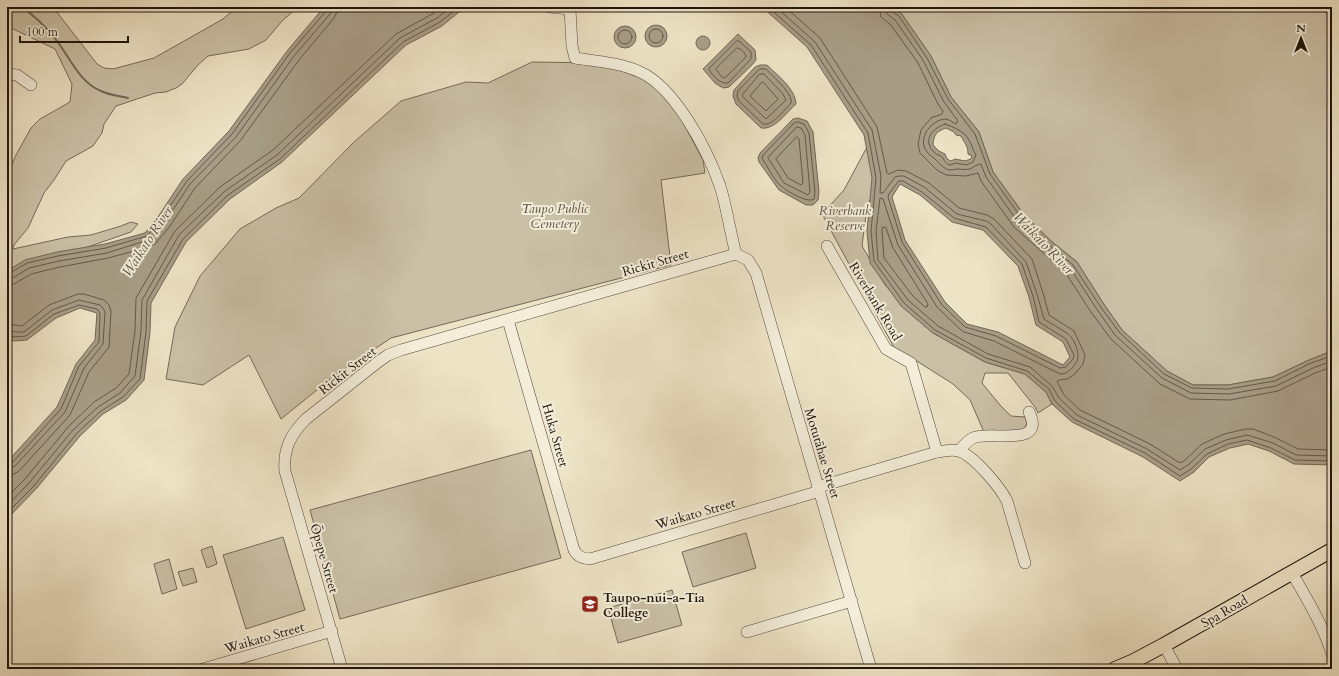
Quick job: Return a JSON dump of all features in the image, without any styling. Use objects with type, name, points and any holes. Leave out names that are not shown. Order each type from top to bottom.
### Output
[{"type":"main road","name":"Spa Road","points":[[1115,669],[1164,645],[1332,550]]},
{"type":"street","points":[[549,8],[570,9],[572,46],[575,58],[629,68],[641,72],[662,87],[675,100],[697,136],[714,170],[727,211],[736,254]]},
{"type":"street","points":[[7,74],[17,76],[31,84]]},
{"type":"street","name":"Riverbank Road","points":[[827,246],[886,348],[911,363],[937,452]]},
{"type":"street","name":"Rickit Street","points":[[285,454],[291,436],[306,419],[388,355],[736,254]]},
{"type":"street","name":"Motutāhae Street","points":[[736,254],[748,260],[752,264],[756,273],[871,669]]},
{"type":"street","name":"Huka Street","points":[[508,320],[574,550],[578,556]]},
{"type":"street","points":[[1025,563],[1003,492],[973,459],[959,451],[964,444],[972,438],[979,436],[1020,436],[1028,434],[1032,429],[1033,424],[1033,420],[1029,412]]},
{"type":"street","name":"Waikato Street","points":[[578,556],[590,559],[937,452],[951,450],[959,451]]},
{"type":"street","name":"Ōpepe Street","points":[[285,454],[285,471],[342,669]]},
{"type":"street","points":[[1292,573],[1320,623],[1332,654]]},
{"type":"street","points":[[747,632],[852,601]]},
{"type":"street","name":"Waikato Street","points":[[203,669],[332,631]]},
{"type":"street","points":[[1164,645],[1177,669]]},
{"type":"green space","points":[[7,7],[53,7],[97,64],[104,68],[113,69],[154,58],[223,19],[237,7],[298,7],[282,21],[266,40],[249,49],[208,56],[198,65],[182,84],[176,88],[166,92],[155,93],[116,106],[104,124],[102,133],[93,146],[66,161],[44,193],[28,228],[14,245],[13,249],[68,237],[91,235],[131,222],[138,224],[131,232],[21,270],[7,277],[7,176],[16,155],[31,128],[40,119],[70,102],[72,84],[55,49],[7,26]]},
{"type":"green space","points":[[891,7],[1321,7],[1332,20],[1332,351],[1273,377],[1228,385],[1193,385],[1167,371],[1122,330],[1077,262],[1051,241],[1025,216],[993,172],[979,132],[951,97],[931,56],[901,13]]},
{"type":"green space","name":"Taupo Public Cemetery","points":[[532,62],[600,63],[644,79],[671,100],[703,160],[705,173],[661,180],[671,265],[391,338],[333,377],[281,419],[249,355],[203,385],[166,379],[175,327],[200,276],[240,229],[276,208],[299,198],[354,142],[401,101],[466,82],[488,83]]},
{"type":"green space","name":"Riverbank Reserve","points":[[867,147],[875,188],[867,207],[862,246],[885,285],[912,315],[933,333],[985,362],[1025,374],[1046,392],[1052,404],[1038,413],[1008,373],[985,373],[982,383],[1000,405],[1011,416],[1025,417],[1027,423],[1024,431],[984,432],[970,400],[953,384],[904,353],[897,353],[822,214],[844,190]]},
{"type":"green space","points":[[531,450],[561,558],[340,619],[310,510]]},
{"type":"green space","points":[[746,533],[756,568],[693,587],[682,552]]},
{"type":"green space","points":[[283,537],[305,610],[246,629],[223,555]]},
{"type":"green space","points":[[212,546],[217,564],[207,568],[201,550]]},
{"type":"green space","points":[[169,559],[177,589],[162,594],[154,564]]},
{"type":"green space","points":[[193,568],[197,582],[183,586],[178,572]]},
{"type":"green space","points":[[672,590],[682,625],[618,643],[608,608]]},
{"type":"water","name":"Waikato River","points":[[324,7],[465,7],[442,26],[406,45],[282,162],[230,199],[186,242],[151,303],[150,332],[144,380],[126,400],[103,414],[80,436],[36,489],[7,519],[7,462],[57,407],[76,364],[95,340],[97,313],[80,308],[56,318],[27,340],[14,341],[7,338],[7,271],[25,260],[57,252],[105,244],[145,233],[158,217],[183,179],[229,131],[287,51]]},
{"type":"water","name":"Waikato River","points":[[762,7],[891,7],[901,13],[931,56],[951,97],[979,132],[993,172],[1025,216],[1051,241],[1077,262],[1122,330],[1167,371],[1193,385],[1228,385],[1273,377],[1332,351],[1332,465],[1294,464],[1269,451],[1248,444],[1230,448],[1209,457],[1194,472],[1180,481],[1143,457],[1072,422],[1052,404],[1046,392],[1025,374],[985,362],[933,333],[901,306],[870,263],[867,231],[872,178],[864,135],[807,47]],"holes":[[[946,128],[954,132],[956,135],[961,136],[967,146],[968,154],[972,156],[971,159],[965,161],[955,159],[951,161],[947,159],[945,154],[933,145],[936,134]],[[900,184],[920,195],[952,222],[983,230],[1018,266],[1029,297],[1036,325],[1063,342],[1070,357],[1063,365],[998,332],[967,324],[945,302],[905,240],[892,197]]]},
{"type":"water","points":[[656,25],[664,28],[667,36],[664,44],[656,47],[648,44],[645,36],[648,28]]},
{"type":"water","points":[[625,26],[633,29],[636,37],[633,45],[625,48],[617,45],[614,37],[617,29]]},
{"type":"water","points":[[738,34],[755,50],[756,60],[729,87],[723,88],[715,83],[703,69]]},
{"type":"water","points":[[703,36],[708,38],[710,43],[708,48],[703,50],[698,48],[696,43],[698,38]]},
{"type":"water","points":[[767,65],[785,83],[793,93],[796,104],[776,124],[766,128],[761,128],[736,104],[733,96],[734,90],[755,67]]},
{"type":"water","points":[[798,118],[807,121],[813,132],[819,192],[818,200],[813,205],[806,205],[779,190],[759,162],[758,158],[760,153],[793,119]]},
{"type":"waterway","points":[[21,7],[49,31],[81,76],[87,82],[104,92],[128,98]]},
{"type":"place","name":"Taupo-nui-a-Tia College","points":[[590,604]]}]
